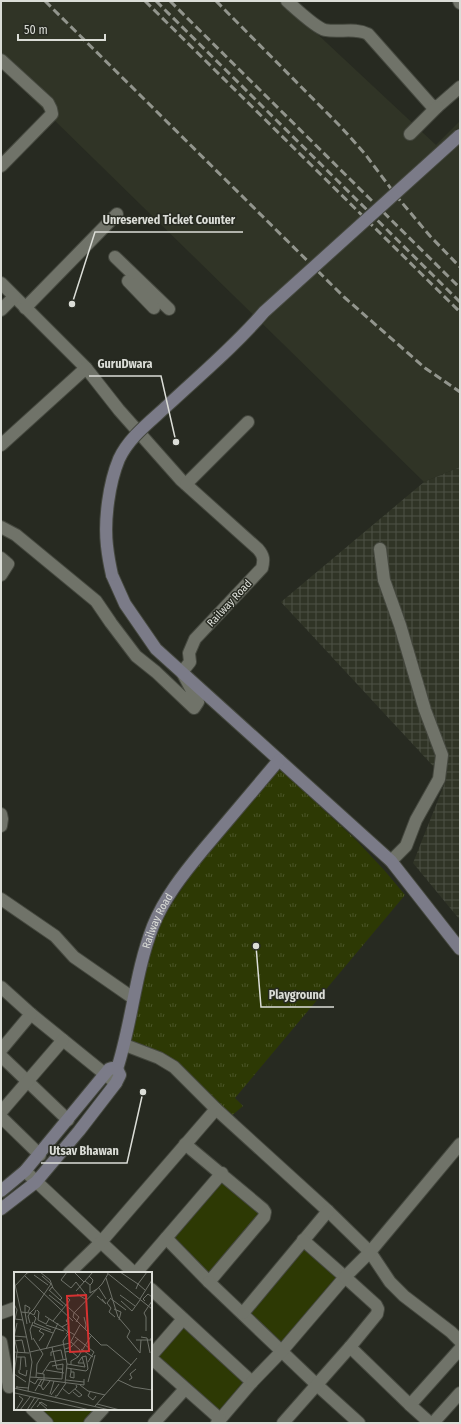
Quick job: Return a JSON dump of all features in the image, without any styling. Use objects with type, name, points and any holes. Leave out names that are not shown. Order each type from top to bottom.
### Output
[{"type":"street","points":[[287,1],[324,30],[353,30],[362,31],[368,34],[431,105],[438,107]]},
{"type":"street","points":[[1,60],[48,103],[52,114],[1,166]]},
{"type":"street","points":[[410,134],[460,87]]},
{"type":"street","points":[[460,135],[264,312],[245,333],[134,437],[128,444],[120,459],[113,477],[106,519],[106,545],[112,575],[125,604],[156,649],[391,861],[460,949]]},
{"type":"street","points":[[25,308],[117,214]]},
{"type":"street","points":[[154,308],[111,259],[169,309]]},
{"type":"street","name":"Railway Road","points":[[1,284],[86,368],[150,446],[186,484],[263,555],[264,560],[262,568],[195,639],[188,653],[190,662],[178,669]]},
{"type":"street","points":[[1,310],[14,297]]},
{"type":"street","points":[[1,445],[86,368]]},
{"type":"street","points":[[186,484],[248,422]]},
{"type":"street","points":[[1,527],[16,534],[96,601],[136,656],[156,672],[194,708],[198,702],[178,669]]},
{"type":"street","points":[[380,549],[384,580],[400,625],[425,710],[442,755],[439,779],[416,820],[406,846],[391,861]]},
{"type":"street","points":[[1,558],[8,564],[1,575]]},
{"type":"street","name":"Railway Road","points":[[114,1076],[125,1046],[133,998],[143,956],[154,925],[182,876],[279,760]]},
{"type":"street","points":[[1,814],[1,826]]},
{"type":"street","points":[[1,899],[55,936],[74,957],[133,998]]},
{"type":"street","points":[[1,987],[63,1040],[114,1076]]},
{"type":"street","points":[[1,1050],[32,1014]]},
{"type":"street","points":[[1,1112],[63,1040]]},
{"type":"street","points":[[125,1046],[159,1058],[174,1067],[216,1109],[328,1211],[370,1252],[390,1282],[404,1296],[451,1332],[460,1341]]},
{"type":"street","points":[[1,1056],[68,1120]]},
{"type":"street","points":[[1,1190],[25,1171],[68,1120],[114,1076]]},
{"type":"street","points":[[1,1209],[36,1182],[79,1131],[114,1076]]},
{"type":"street","points":[[70,1272],[101,1242],[216,1109]]},
{"type":"street","points":[[1,1117],[40,1155]]},
{"type":"street","points":[[185,1144],[222,1173],[264,1209],[265,1212],[264,1217],[209,1282]]},
{"type":"street","points":[[152,1358],[218,1421],[281,1352],[345,1277],[370,1252],[460,1144]]},
{"type":"street","points":[[25,1171],[134,1272]]},
{"type":"street","points":[[136,1272],[222,1173]]},
{"type":"street","points":[[243,1314],[328,1211]]},
{"type":"street","points":[[166,1238],[281,1352],[359,1423]]},
{"type":"street","points":[[289,1421],[316,1385],[377,1314],[378,1309],[376,1305],[303,1240]]},
{"type":"street","points":[[152,1290],[252,1382]]},
{"type":"street","points":[[1,1313],[14,1308]]},
{"type":"street","points":[[152,1356],[183,1319]]},
{"type":"street","points":[[1,1342],[10,1365],[8,1389]]},
{"type":"street","points":[[350,1347],[410,1406],[432,1423],[460,1393]]},
{"type":"street","points":[[410,1406],[460,1349]]},
{"type":"street","points":[[154,1423],[185,1389]]},
{"type":"street","points":[[33,1410],[47,1423]]},
{"type":"street","points":[[90,1423],[102,1410]]},
{"type":"shaded area","points":[[1,1],[282,1],[436,145],[460,121],[460,467],[424,482],[1,68]]},
{"type":"shaded area","points":[[460,467],[460,920],[413,863],[446,780],[281,602],[424,482]]},
{"type":"green space","points":[[281,770],[356,840],[405,895],[235,1098],[243,1106],[229,1118],[163,1054],[151,1048],[127,1043],[134,1003],[159,923],[194,871],[276,771]]},
{"type":"green space","points":[[222,1180],[262,1215],[209,1277],[172,1237]]},
{"type":"green space","points":[[303,1244],[339,1279],[281,1344],[247,1313]]},
{"type":"green space","points":[[182,1326],[247,1383],[219,1413],[155,1357]]},
{"type":"green space","points":[[37,1410],[99,1410],[87,1423],[51,1423]]},
{"type":"railway","points":[[45,1],[344,297],[425,368],[460,392]]},
{"type":"railway","points":[[145,1],[460,312]]},
{"type":"railway","points":[[156,1],[460,302]]},
{"type":"railway","points":[[170,1],[460,288]]},
{"type":"railway","points":[[216,1],[341,127],[365,154],[398,198],[430,236],[460,267]]},
{"type":"place","name":"Unreserved Ticket Counter","points":[[72,304]]},
{"type":"place","name":"GuruDwara","points":[[176,442]]},
{"type":"place","name":"Playground","points":[[256,946]]},
{"type":"place","name":"Utsav Bhawan","points":[[143,1092]]}]
